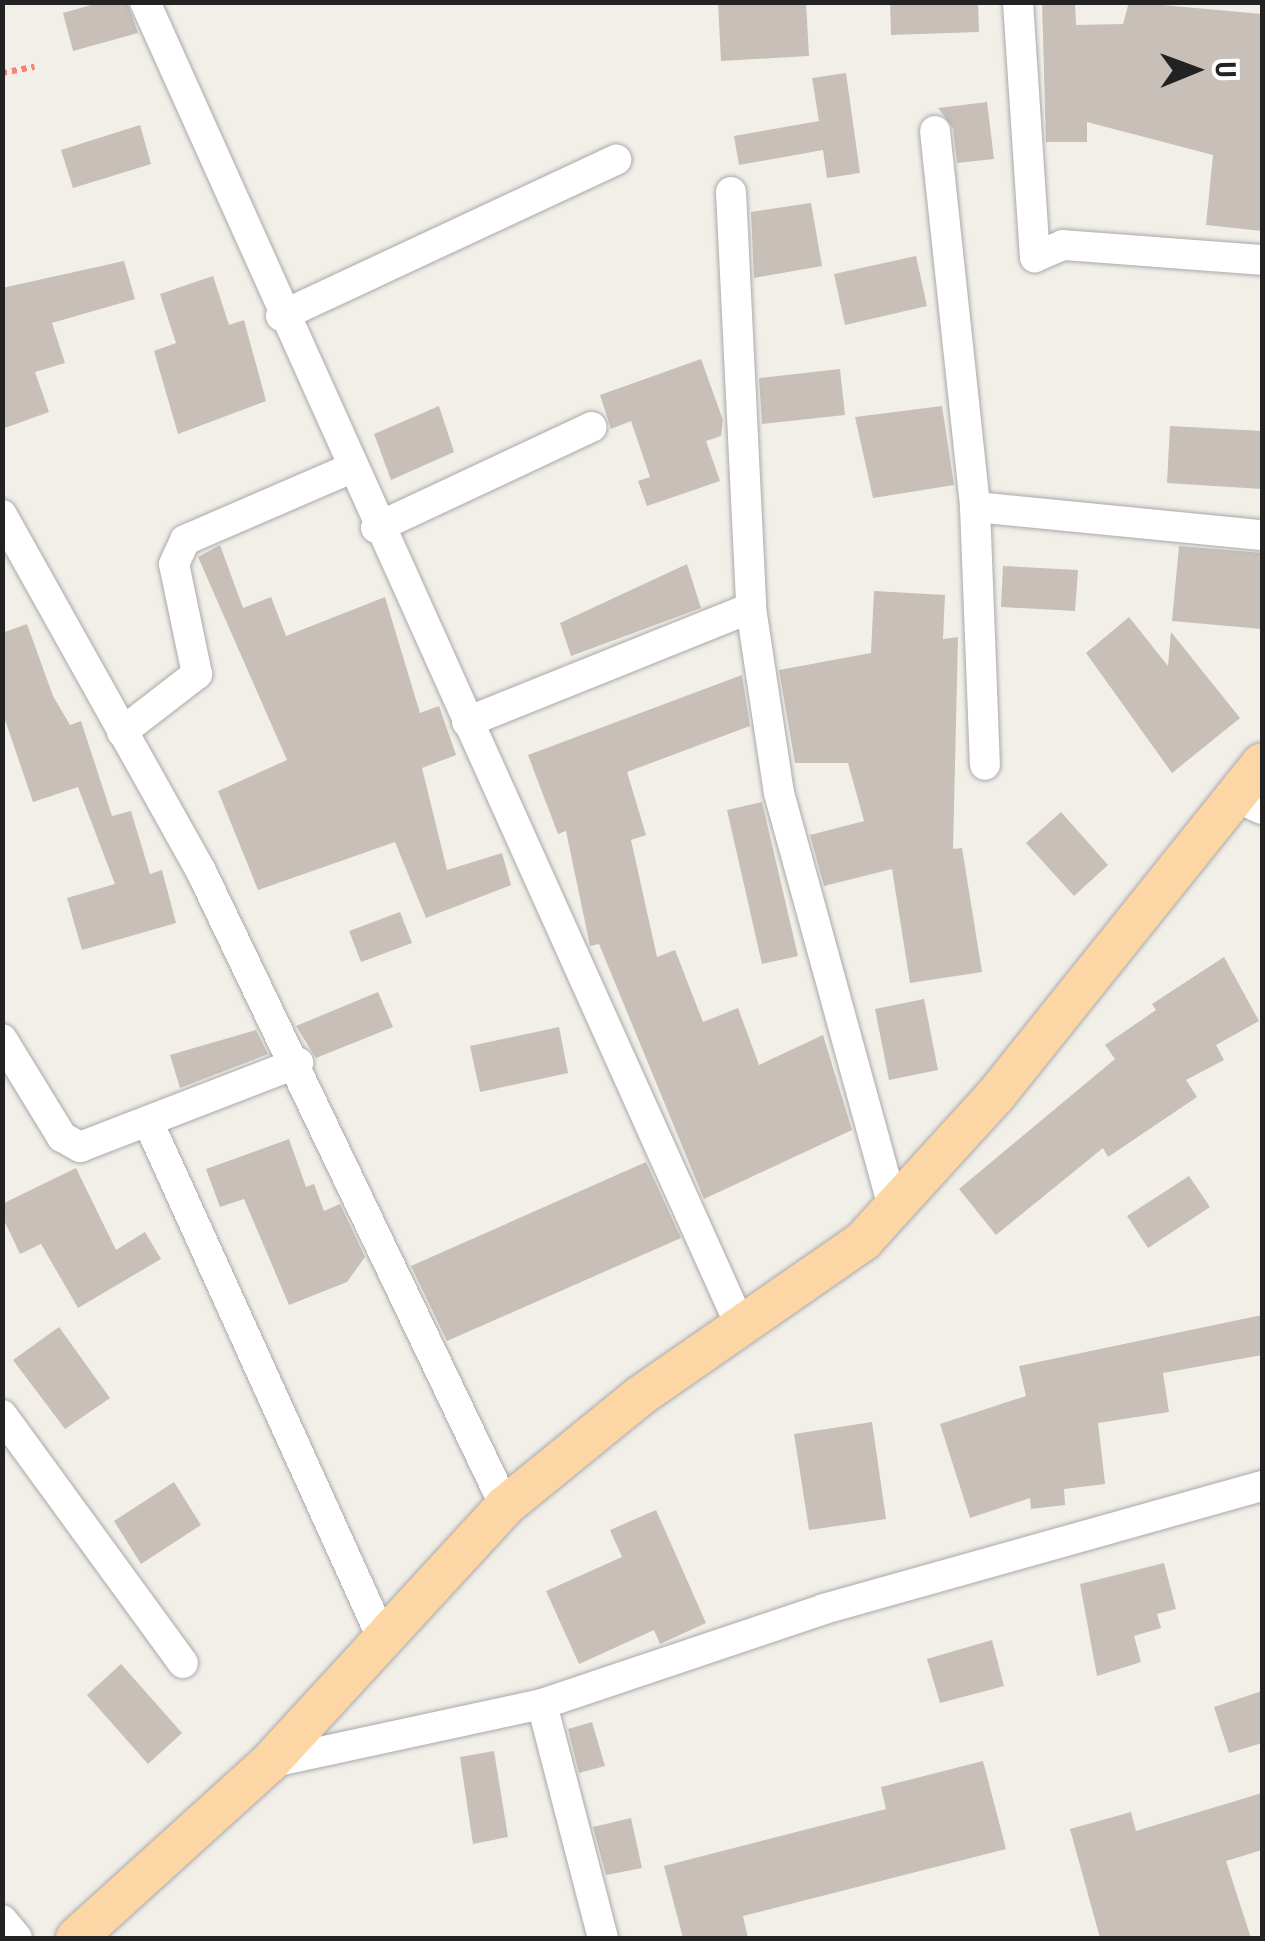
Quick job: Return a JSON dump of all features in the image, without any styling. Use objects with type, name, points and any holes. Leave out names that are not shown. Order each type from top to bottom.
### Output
[{"type":"main road","points":[[76,1938],[269,1764],[505,1506],[640,1396],[832,1268],[893,1207],[1250,803],[1262,763]]},
{"type":"street","points":[[146,2],[280,316],[742,1329]]},
{"type":"street","points":[[1018,2],[1035,257],[1064,244],[1262,260]]},
{"type":"street","points":[[935,130],[975,506],[985,765]]},
{"type":"street","points":[[280,316],[616,160]]},
{"type":"street","points":[[730,192],[752,608],[779,793],[893,1207]]},
{"type":"street","points":[[376,528],[592,427]]},
{"type":"street","points":[[122,732],[197,674],[174,564],[185,540],[349,469]]},
{"type":"street","points":[[975,506],[1262,534]]},
{"type":"street","points":[[2,515],[298,1063],[505,1506]]},
{"type":"street","points":[[467,722],[752,608]]},
{"type":"street","points":[[2,1039],[72,1144],[150,1126],[298,1063]]},
{"type":"street","points":[[150,1126],[384,1642]]},
{"type":"street","points":[[2,1415],[183,1663]]},
{"type":"street","points":[[269,1764],[542,1704],[824,1610],[1262,1486]]},
{"type":"street","points":[[542,1704],[603,1938]]},
{"type":"street","points":[[2,1920],[17,1938]]},
{"type":"path","points":[[2,74],[34,67]]},
{"type":"building","points":[[101,2],[127,2],[138,33],[73,51],[63,13]]},
{"type":"building","points":[[718,2],[806,2],[809,56],[721,61]]},
{"type":"building","points":[[890,2],[978,2],[979,32],[891,35]]},
{"type":"building","points":[[1042,2],[1075,2],[1076,25],[1123,24],[1129,2],[1262,14],[1262,231],[1206,225],[1213,155],[1087,122],[1087,142],[1046,142]]},
{"type":"building","points":[[846,73],[860,173],[827,178],[823,150],[739,165],[734,136],[819,121],[812,78]]},
{"type":"building","points":[[987,102],[994,159],[957,163],[953,128],[938,108]]},
{"type":"building","points":[[140,125],[151,164],[73,188],[61,150]]},
{"type":"building","points":[[811,203],[822,266],[754,278],[751,212]]},
{"type":"building","points":[[916,256],[927,306],[845,325],[834,274]]},
{"type":"building","points":[[124,261],[135,299],[52,323],[65,363],[35,372],[49,412],[2,429],[2,288]]},
{"type":"building","points":[[213,276],[229,325],[244,320],[266,401],[178,434],[154,351],[176,343],[160,294]]},
{"type":"building","points":[[701,359],[723,420],[721,436],[706,441],[720,481],[647,506],[638,481],[650,477],[631,421],[611,429],[600,395]]},
{"type":"building","points":[[840,369],[845,415],[762,424],[759,378]]},
{"type":"building","points":[[439,406],[454,452],[391,480],[374,434]]},
{"type":"building","points":[[942,406],[954,485],[873,498],[855,417]]},
{"type":"building","points":[[1170,426],[1262,431],[1262,489],[1167,483]]},
{"type":"building","points":[[220,545],[243,608],[271,597],[286,636],[385,597],[420,713],[439,706],[456,755],[422,768],[447,870],[502,853],[511,885],[426,918],[395,842],[258,890],[218,791],[287,760],[198,557]]},
{"type":"building","points":[[1179,546],[1262,553],[1262,629],[1172,621]]},
{"type":"building","points":[[687,564],[701,608],[571,656],[560,623]]},
{"type":"building","points":[[1003,566],[1078,570],[1075,611],[1001,607]]},
{"type":"building","points":[[874,591],[945,595],[943,639],[958,637],[953,849],[962,848],[982,972],[910,983],[892,869],[824,886],[810,835],[864,821],[848,763],[795,763],[779,670],[871,653]]},
{"type":"building","points":[[1129,617],[1168,666],[1171,632],[1240,718],[1172,773],[1086,653]]},
{"type":"building","points":[[27,624],[53,696],[70,725],[81,721],[112,816],[131,811],[150,874],[162,870],[176,923],[82,950],[67,898],[115,884],[78,787],[33,802],[2,711],[2,633]]},
{"type":"building","points":[[742,675],[750,726],[627,772],[646,835],[631,840],[657,957],[675,950],[703,1022],[738,1008],[759,1065],[823,1035],[852,1130],[704,1199],[599,944],[590,946],[566,831],[558,834],[528,755]]},
{"type":"building","points":[[762,802],[798,956],[762,964],[727,810]]},
{"type":"building","points":[[1061,812],[1108,865],[1074,896],[1026,843]]},
{"type":"building","points":[[400,912],[412,943],[361,962],[349,931]]},
{"type":"building","points":[[1224,957],[1259,1021],[1216,1045],[1224,1060],[1186,1080],[1197,1097],[1108,1157],[1103,1148],[996,1235],[959,1189],[1115,1059],[1105,1045],[1156,1010],[1152,1004]]},
{"type":"building","points":[[378,992],[393,1027],[316,1058],[296,1026]]},
{"type":"building","points":[[924,999],[938,1070],[889,1080],[875,1009]]},
{"type":"building","points":[[559,1027],[568,1073],[480,1092],[470,1046]]},
{"type":"building","points":[[256,1030],[268,1054],[180,1088],[170,1055]]},
{"type":"building","points":[[289,1139],[306,1187],[314,1184],[324,1211],[340,1204],[365,1257],[347,1282],[289,1305],[244,1199],[220,1207],[206,1169]]},
{"type":"building","points":[[646,1162],[681,1238],[447,1341],[411,1266]]},
{"type":"building","points":[[76,1168],[116,1250],[145,1232],[161,1259],[78,1308],[41,1244],[20,1254],[2,1216],[2,1204]]},
{"type":"building","points":[[1189,1176],[1210,1207],[1148,1248],[1127,1216]]},
{"type":"building","points":[[1262,1315],[1262,1355],[1163,1373],[1169,1412],[1098,1423],[1105,1484],[1064,1489],[1065,1505],[1031,1509],[1030,1498],[970,1518],[940,1424],[1026,1396],[1019,1366]]},
{"type":"building","points":[[59,1327],[110,1398],[65,1429],[13,1360]]},
{"type":"building","points":[[872,1422],[886,1519],[809,1530],[794,1434]]},
{"type":"building","points":[[174,1482],[201,1525],[141,1564],[114,1521]]},
{"type":"building","points":[[656,1510],[706,1623],[660,1644],[654,1630],[579,1664],[546,1591],[622,1557],[610,1530]]},
{"type":"building","points":[[1164,1563],[1176,1609],[1157,1614],[1161,1628],[1134,1636],[1141,1662],[1097,1676],[1080,1584]]},
{"type":"building","points":[[992,1640],[1004,1686],[940,1703],[927,1659]]},
{"type":"building","points":[[121,1664],[182,1733],[148,1764],[87,1695]]},
{"type":"building","points":[[1262,1691],[1262,1743],[1229,1753],[1214,1707]]},
{"type":"building","points":[[592,1722],[605,1766],[579,1773],[568,1729]]},
{"type":"building","points":[[494,1751],[508,1837],[473,1844],[460,1757]]},
{"type":"building","points":[[983,1761],[1006,1849],[743,1916],[748,1938],[683,1938],[664,1866],[886,1809],[881,1787]]},
{"type":"building","points":[[1262,1793],[1262,1850],[1226,1861],[1251,1938],[1100,1938],[1070,1829],[1131,1812],[1136,1831]]},
{"type":"building","points":[[631,1818],[642,1868],[606,1875],[593,1827]]}]
